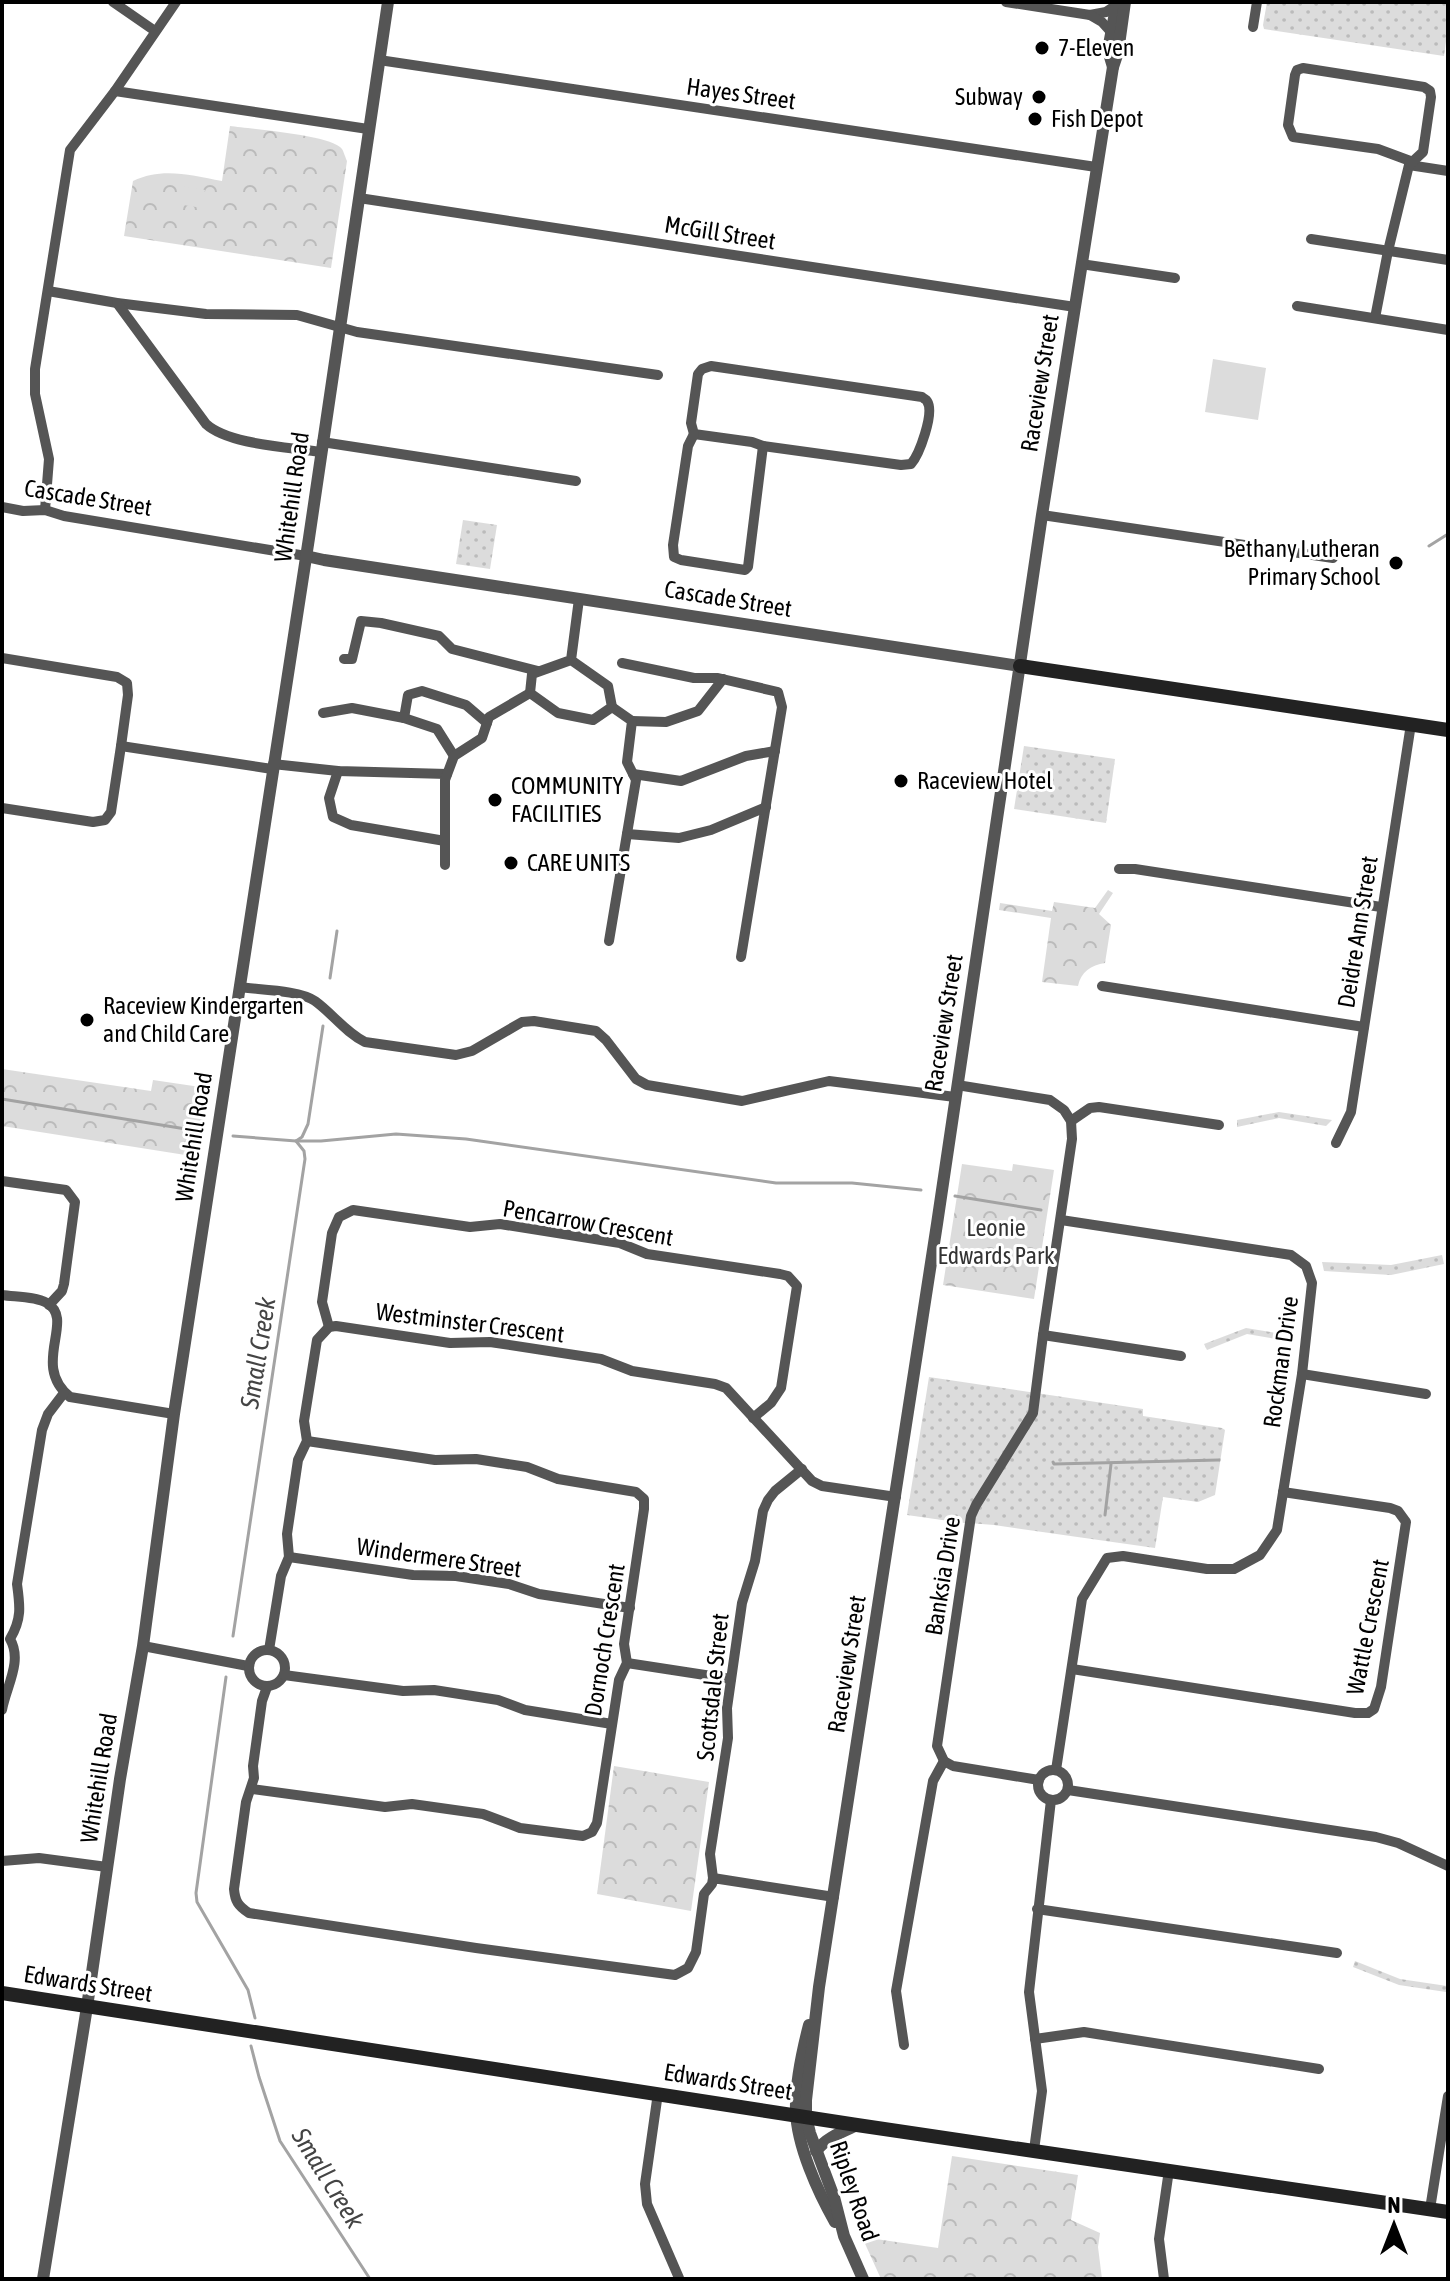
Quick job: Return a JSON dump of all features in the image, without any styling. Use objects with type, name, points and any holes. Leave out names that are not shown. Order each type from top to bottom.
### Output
[{"type":"main road","name":"Cascade Street","points":[[1020,666],[1448,730]]},
{"type":"main road","name":"Edwards Street","points":[[2,1993],[857,2125],[1448,2212]]},
{"type":"street","points":[[113,2],[155,31]]},
{"type":"street","points":[[45,510],[49,459],[35,394],[35,369],[70,150],[176,2]]},
{"type":"street","name":"Whitehill Road","points":[[43,2279],[143,1646],[174,1414],[388,2]]},
{"type":"street","points":[[1006,2],[1090,15],[1106,12],[1119,3]]},
{"type":"street","points":[[1253,27],[1257,2]]},
{"type":"street","name":"Raceview Street","points":[[1113,67],[1108,50],[1119,3]]},
{"type":"street","name":"Raceview Street","points":[[801,2116],[1042,515],[1096,167],[1118,52],[1119,3]]},
{"type":"street","points":[[1090,15],[1111,32]]},
{"type":"street","name":"Hayes Street","points":[[379,60],[1096,167]]},
{"type":"street","points":[[1375,318],[1388,251],[1411,164],[1423,152],[1430,91],[1424,87],[1303,68],[1297,70],[1288,125],[1293,137],[1378,149],[1411,164],[1448,171]]},
{"type":"street","points":[[115,91],[368,129]]},
{"type":"street","name":"McGill Street","points":[[359,198],[1075,307]]},
{"type":"street","points":[[1311,239],[1448,260]]},
{"type":"street","points":[[1081,264],[1175,278]]},
{"type":"street","points":[[48,291],[206,314],[297,315],[357,332],[658,375]]},
{"type":"street","points":[[117,303],[215,432],[229,437],[576,481]]},
{"type":"street","points":[[1297,306],[1448,330]]},
{"type":"street","points":[[694,434],[763,446],[911,464],[925,436],[928,401],[922,397],[711,366],[702,369],[698,374],[691,423],[694,434],[688,446],[673,545],[674,557],[745,570],[748,567],[763,446]]},
{"type":"street","name":"Cascade Street","points":[[2,507],[23,511],[45,510],[64,516],[324,560],[1020,666]]},
{"type":"street","points":[[1042,515],[1333,558]]},
{"type":"street","points":[[571,660],[579,599]]},
{"type":"street","points":[[344,659],[352,659],[361,621],[439,636],[452,649],[538,671]]},
{"type":"street","points":[[2,658],[117,677],[127,683],[128,695],[111,812],[105,820],[93,822],[2,808]]},
{"type":"street","points":[[530,693],[532,674],[571,660]]},
{"type":"street","points":[[571,660],[608,686],[612,707],[632,721],[666,722],[698,711],[723,679]]},
{"type":"street","points":[[622,663],[694,678],[723,679],[778,692],[782,707],[741,957]]},
{"type":"street","points":[[404,718],[408,695],[422,691],[466,705],[487,723]]},
{"type":"street","points":[[530,693],[558,713],[593,720],[612,707]]},
{"type":"street","points":[[445,865],[445,780],[454,756],[482,738],[489,717],[530,693]]},
{"type":"street","points":[[323,713],[352,708],[404,718],[437,729],[454,756]]},
{"type":"street","points":[[609,941],[636,780],[627,762],[632,721]]},
{"type":"street","name":"Deidre Ann Street","points":[[1336,1143],[1351,1112],[1411,724]]},
{"type":"street","points":[[121,746],[273,766],[447,774]]},
{"type":"street","points":[[633,774],[681,781],[746,756],[775,751]]},
{"type":"street","points":[[338,771],[329,798],[333,817],[351,825],[445,841]]},
{"type":"street","points":[[627,834],[679,838],[711,830],[766,807]]},
{"type":"street","points":[[1119,869],[1381,907]]},
{"type":"street","points":[[1102,986],[1364,1027]]},
{"type":"street","points":[[239,987],[306,996],[354,1037],[365,1042],[456,1055],[472,1051],[522,1022],[534,1021],[596,1031],[636,1079],[647,1085],[742,1101],[829,1081],[1050,1100],[1064,1110],[1071,1121],[1072,1139],[1061,1220]]},
{"type":"street","points":[[1071,1121],[1090,1108],[1099,1107],[1219,1125]]},
{"type":"street","points":[[2,1181],[66,1190],[75,1202],[64,1284],[58,1297],[49,1305]]},
{"type":"street","name":"Pencarrow Crescent","points":[[329,1327],[322,1302],[332,1233],[339,1217],[353,1210],[470,1227],[500,1224],[620,1243],[647,1254],[780,1274],[788,1276],[797,1286],[781,1388],[771,1403],[753,1418]]},
{"type":"street","name":"Banksia Drive","points":[[944,1761],[937,1746],[971,1516],[1033,1413],[1061,1220]]},
{"type":"street","name":"Rockman Drive","points":[[1056,1770],[1082,1599],[1107,1558],[1123,1556],[1207,1569],[1234,1569],[1260,1555],[1277,1530],[1302,1374],[1312,1283],[1306,1266],[1291,1255],[1061,1220]]},
{"type":"street","points":[[2,1295],[39,1300],[54,1311],[57,1325],[52,1372],[64,1393],[76,1399],[174,1414]]},
{"type":"street","points":[[269,1650],[281,1576],[289,1557],[287,1534],[298,1460],[307,1441],[304,1421],[317,1340],[329,1327]]},
{"type":"street","name":"Westminster Crescent","points":[[329,1327],[450,1343],[490,1342],[601,1359],[632,1371],[715,1384],[726,1388],[812,1481],[822,1486],[896,1497]]},
{"type":"street","points":[[1043,1335],[1181,1356]]},
{"type":"street","points":[[1302,1374],[1426,1394]]},
{"type":"street","points":[[2,1710],[13,1672],[15,1647],[6,1638],[18,1626],[20,1607],[17,1584],[44,1422],[64,1393]]},
{"type":"street","name":"Dornoch Crescent","points":[[252,1789],[385,1807],[412,1804],[441,1808],[483,1814],[520,1828],[583,1836],[592,1832],[597,1823],[619,1680],[627,1663],[624,1644],[644,1509],[644,1499],[636,1492],[558,1479],[527,1467],[476,1459],[435,1460],[307,1441]]},
{"type":"street","name":"Scottsdale Street","points":[[713,1878],[710,1854],[728,1738],[727,1708],[742,1603],[755,1561],[763,1511],[775,1491],[802,1469]]},
{"type":"street","name":"Wattle Crescent","points":[[1072,1669],[1355,1713],[1368,1713],[1374,1709],[1381,1687],[1406,1522],[1398,1511],[1390,1508],[1283,1492]]},
{"type":"street","name":"Windermere Street","points":[[289,1557],[413,1575],[456,1576],[509,1584],[539,1594],[630,1608]]},
{"type":"street","points":[[143,1646],[248,1666]]},
{"type":"street","points":[[269,1650],[283,1658],[284,1675],[277,1684],[267,1687],[255,1683],[248,1666],[257,1653],[269,1650]]},
{"type":"street","points":[[627,1663],[731,1679]]},
{"type":"street","points":[[284,1675],[403,1691],[434,1690],[498,1700],[525,1710],[612,1724]]},
{"type":"street","points":[[267,1687],[262,1701],[254,1778],[246,1802],[234,1889],[235,1900],[249,1913],[675,1975],[688,1968],[696,1952],[704,1894],[713,1878],[834,1897]]},
{"type":"street","points":[[904,2045],[896,1991],[933,1781],[944,1761],[953,1766],[1039,1780]]},
{"type":"street","points":[[1056,1770],[1065,1775],[1068,1790],[1061,1798],[1051,1800],[1039,1790],[1039,1780],[1044,1773],[1056,1770]]},
{"type":"street","points":[[1068,1790],[1376,1837],[1398,1843],[1448,1866]]},
{"type":"street","points":[[1034,2150],[1042,2091],[1029,1992],[1051,1800]]},
{"type":"street","points":[[2,1861],[39,1858],[107,1867]]},
{"type":"street","points":[[1037,1909],[1337,1953]]},
{"type":"street","points":[[1035,2039],[1084,2032],[1319,2069]]},
{"type":"street","points":[[658,2093],[645,2184],[647,2204],[679,2278]]},
{"type":"street","points":[[1430,2209],[1448,2096]]},
{"type":"street","points":[[801,2116],[808,2159],[823,2201],[844,2236]]},
{"type":"street","name":"Ripley Road","points":[[801,2116],[834,2197],[844,2236],[863,2279]]},
{"type":"street","points":[[816,2151],[822,2143],[857,2125]]},
{"type":"street","points":[[1164,2279],[1159,2239],[1169,2170]]},
{"type":"green space","points":[[1267,2],[1448,2],[1444,56],[1264,29]]},
{"type":"green space","points":[[230,126],[308,136],[342,149],[347,161],[331,268],[124,236],[133,181],[165,173],[222,181]]},
{"type":"green space","points":[[180,186],[205,190],[202,208],[177,204]]},
{"type":"green space","points":[[1213,359],[1266,368],[1258,420],[1205,412]]},
{"type":"green space","points":[[463,520],[497,525],[490,569],[456,564]]},
{"type":"green space","points":[[1024,746],[1115,759],[1106,823],[1014,809]]},
{"type":"green space","points":[[1108,890],[1113,893],[1099,914],[1111,925],[1105,963],[1087,970],[1078,986],[1042,982],[1051,918],[999,910],[1000,903],[1052,911],[1054,902],[1095,908]]},
{"type":"green space","points":[[2,1069],[151,1091],[153,1080],[207,1088],[198,1157],[2,1126]]},
{"type":"green space","points":[[1279,1112],[1332,1120],[1326,1126],[1279,1118],[1237,1127],[1237,1120]]},
{"type":"green space","name":"Leonie Edwards Park","points":[[962,1164],[1012,1171],[1013,1164],[1054,1170],[1034,1299],[943,1285]]},
{"type":"green space","points":[[1442,1255],[1444,1264],[1391,1275],[1324,1271],[1322,1262],[1391,1265]]},
{"type":"green space","points":[[1246,1328],[1283,1334],[1282,1340],[1247,1334],[1207,1350],[1204,1344]]},
{"type":"green space","points":[[929,1377],[1143,1409],[1143,1416],[1222,1428],[1225,1430],[1215,1495],[1198,1502],[1163,1497],[1155,1548],[907,1515]]},
{"type":"green space","points":[[614,1766],[709,1782],[691,1911],[597,1894]]},
{"type":"green space","points":[[1355,1961],[1400,1979],[1447,1986],[1446,1992],[1399,1985],[1353,1967]]},
{"type":"green space","points":[[952,2156],[1078,2175],[1071,2220],[1100,2233],[1098,2247],[1102,2279],[881,2279],[862,2237],[938,2248]]},
{"type":"waterway","points":[[1429,546],[1448,534]]},
{"type":"waterway","points":[[330,978],[337,931]]},
{"type":"waterway","points":[[296,1141],[302,1137],[308,1124],[323,1026]]},
{"type":"waterway","name":"Small Creek","points":[[2,1099],[198,1131]]},
{"type":"waterway","points":[[296,1141],[396,1134],[466,1139],[776,1183],[852,1183],[921,1190]]},
{"type":"waterway","name":"Small Creek","points":[[233,1136],[296,1141],[304,1151],[305,1159],[233,1636]]},
{"type":"waterway","points":[[955,1196],[1041,1210]]},
{"type":"waterway","points":[[1053,1462],[1219,1460]]},
{"type":"waterway","points":[[1105,1515],[1111,1464]]},
{"type":"waterway","name":"Small Creek","points":[[226,1677],[196,1893],[197,1902],[248,1990],[255,2018]]},
{"type":"waterway","name":"Small Creek","points":[[251,2046],[280,2141],[370,2279]]},
{"type":"place","name":"7-Eleven","points":[[1042,48]]},
{"type":"place","name":"Subway","points":[[1039,97]]},
{"type":"place","name":"Fish Depot","points":[[1035,119]]},
{"type":"place","name":"Bethany Lutheran Primary School","points":[[1396,563]]},
{"type":"place","name":"Raceview Hotel","points":[[901,781]]},
{"type":"place","name":"COMMUNITY FACILITIES","points":[[495,800]]},
{"type":"place","name":"CARE UNITS","points":[[511,863]]},
{"type":"place","name":"Raceview Kindergarten and Child Care","points":[[87,1020]]}]
